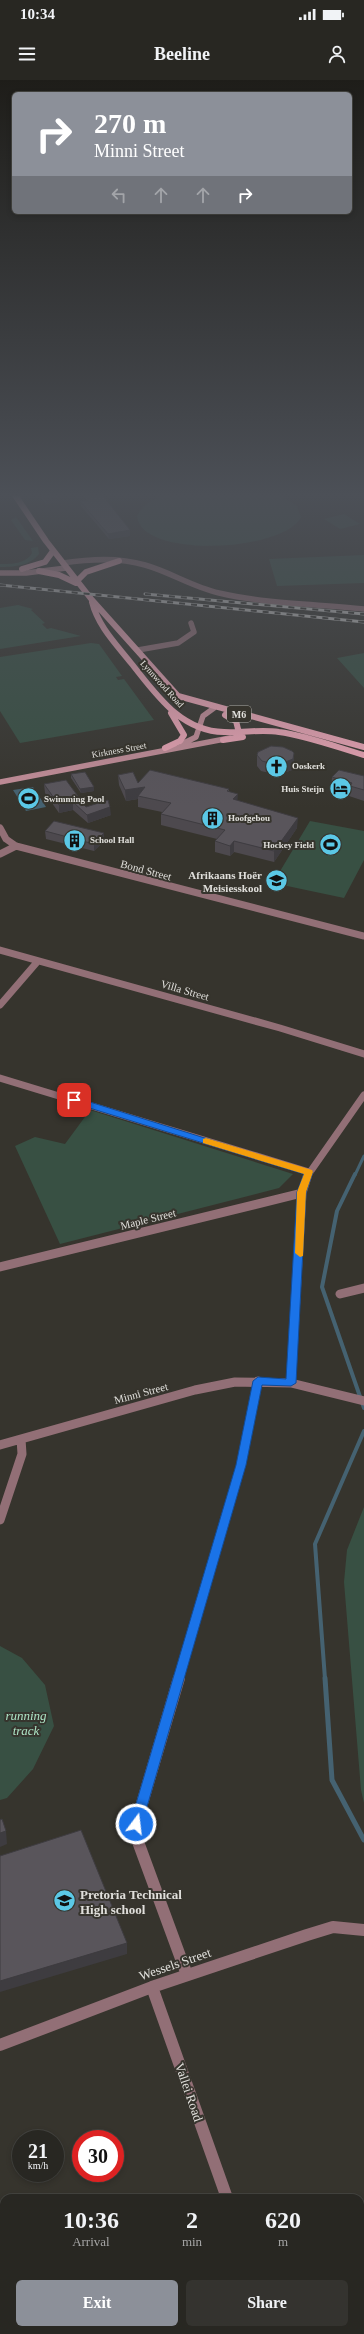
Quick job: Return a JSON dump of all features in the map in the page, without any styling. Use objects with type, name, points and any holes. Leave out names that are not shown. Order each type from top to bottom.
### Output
[{"type":"main road","name":"Lynnwood Road","points":[[90,597],[178,696],[212,709],[299,733]]},
{"type":"main road","name":"Lynnwood Road","points":[[92,600],[93,608],[109,636],[167,706],[176,714],[200,728],[214,732],[299,733]]},
{"type":"main road","points":[[164,748],[180,741],[184,735],[167,706]]},
{"type":"main road","points":[[212,709],[233,718],[238,724],[239,733]]},
{"type":"main road","name":"M6","points":[[299,733],[364,747]]},
{"type":"main road","name":"M6","points":[[299,733],[364,755]]},
{"type":"main road","points":[[223,740],[286,734]]},
{"type":"street","points":[[260,597],[364,608]]},
{"type":"street","points":[[138,650],[184,641],[194,632],[191,623]]},
{"type":"street","name":"Kirkness Street","points":[[0,778],[164,748],[192,740],[200,728],[204,716],[212,709]]},
{"type":"street","name":"Kirkness Street","points":[[0,782],[223,740],[239,733]]},
{"type":"street","points":[[0,828],[6,839],[16,846],[0,854]]},
{"type":"street","name":"Bond Street","points":[[16,846],[364,936]]},
{"type":"street","name":"Villa Street","points":[[0,950],[364,1054]]},
{"type":"street","points":[[0,1005],[38,961]]},
{"type":"street","points":[[0,1078],[309,1172]]},
{"type":"street","points":[[291,1383],[302,1192],[309,1172],[364,1095]]},
{"type":"street","name":"Maple Street","points":[[0,1267],[302,1192]]},
{"type":"street","points":[[340,1294],[364,1288]]},
{"type":"street","points":[[187,1974],[137,1839],[136,1824],[241,1465],[258,1381]]},
{"type":"street","name":"Minni Street","points":[[0,1445],[202,1388],[235,1382],[258,1381],[291,1383],[364,1401]]},
{"type":"street","points":[[0,1520],[22,1454],[22,1439]]},
{"type":"street","name":"Wessels Street","points":[[0,2045],[187,1974],[333,1927],[364,1930]]},
{"type":"street","name":"Vallei Road","points":[[152,1987],[225,2194]]},
{"type":"green space","points":[[18,605],[33,609],[31,610],[45,623],[42,624],[47,629],[51,628],[81,636],[0,649],[0,608]]},
{"type":"green space","points":[[91,643],[99,644],[122,676],[116,677],[118,680],[124,679],[154,720],[20,743],[0,711],[0,657]]},
{"type":"green space","points":[[364,653],[364,688],[337,658]]},
{"type":"green space","name":"Hockey Field","points":[[310,821],[364,831],[364,860],[344,898],[273,883]]},
{"type":"green space","points":[[90,1110],[293,1174],[279,1188],[60,1244],[15,1146],[35,1137],[65,1144]]},
{"type":"green space","points":[[364,1507],[364,1803],[361,1790],[344,1582],[347,1550]]},
{"type":"green space","name":"running track","points":[[0,1646],[22,1658],[45,1685],[54,1726],[33,1769],[7,1798],[0,1800]]},
{"type":"water","name":"Swimming Pool","points":[[33,787],[46,807],[26,811],[13,790]]},
{"type":"building","points":[[271,746],[283,747],[292,751],[294,753],[293,759],[278,765],[262,761],[257,755],[258,752]]},
{"type":"building","name":"Hoofgebou","points":[[150,770],[229,789],[227,791],[238,794],[233,799],[298,818],[274,851],[234,841],[230,846],[215,841],[225,830],[161,814],[171,803],[138,796],[145,787],[125,790],[118,775],[133,772],[138,783]]},
{"type":"building","points":[[339,770],[364,776],[364,790],[350,786],[352,783],[332,777]]},
{"type":"building","points":[[85,772],[94,787],[80,789],[71,774]]},
{"type":"building","points":[[66,780],[86,807],[108,800],[110,807],[87,815],[73,802],[59,805],[44,784]]},
{"type":"building","points":[[54,821],[104,833],[94,844],[45,831]]},
{"type":"building","points":[[2,1819],[6,1831],[0,1833],[0,1820]]},
{"type":"building","name":"Pretoria Technical High school","points":[[81,1830],[127,1943],[0,1981],[0,1856]]},
{"type":"waterway","points":[[355,1175],[364,1156]]},
{"type":"waterway","points":[[355,1174],[337,1211],[322,1287],[364,1408]]},
{"type":"waterway","points":[[325,1679],[315,1544],[364,1431]]},
{"type":"waterway","points":[[325,1678],[332,1780],[364,1840]]},
{"type":"railway","points":[[120,597],[364,622]]},
{"type":"railway","points":[[180,597],[364,614]]},
{"type":"slow traffic","points":[[206,1141],[309,1172],[302,1192],[300,1253]]},
{"type":"place","name":"Ooskerk","points":[[276,766]]},
{"type":"place","name":"Huis Steijn","points":[[340,789]]},
{"type":"place","name":"Swimming Pool","points":[[29,799]]},
{"type":"place","name":"Hoofgebou","points":[[212,818]]},
{"type":"place","name":"School Hall","points":[[75,840]]},
{"type":"place","name":"Hockey Field","points":[[330,845]]},
{"type":"place","name":"Afrikaans Hoër Meisiesskool","points":[[277,881]]},
{"type":"place","name":"Pretoria Technical High school","points":[[64,1901]]},
{"type":"route","points":[[74,1100],[309,1172],[302,1192],[300,1249],[291,1383],[258,1381],[241,1465],[150,1769],[136,1824]]}]
